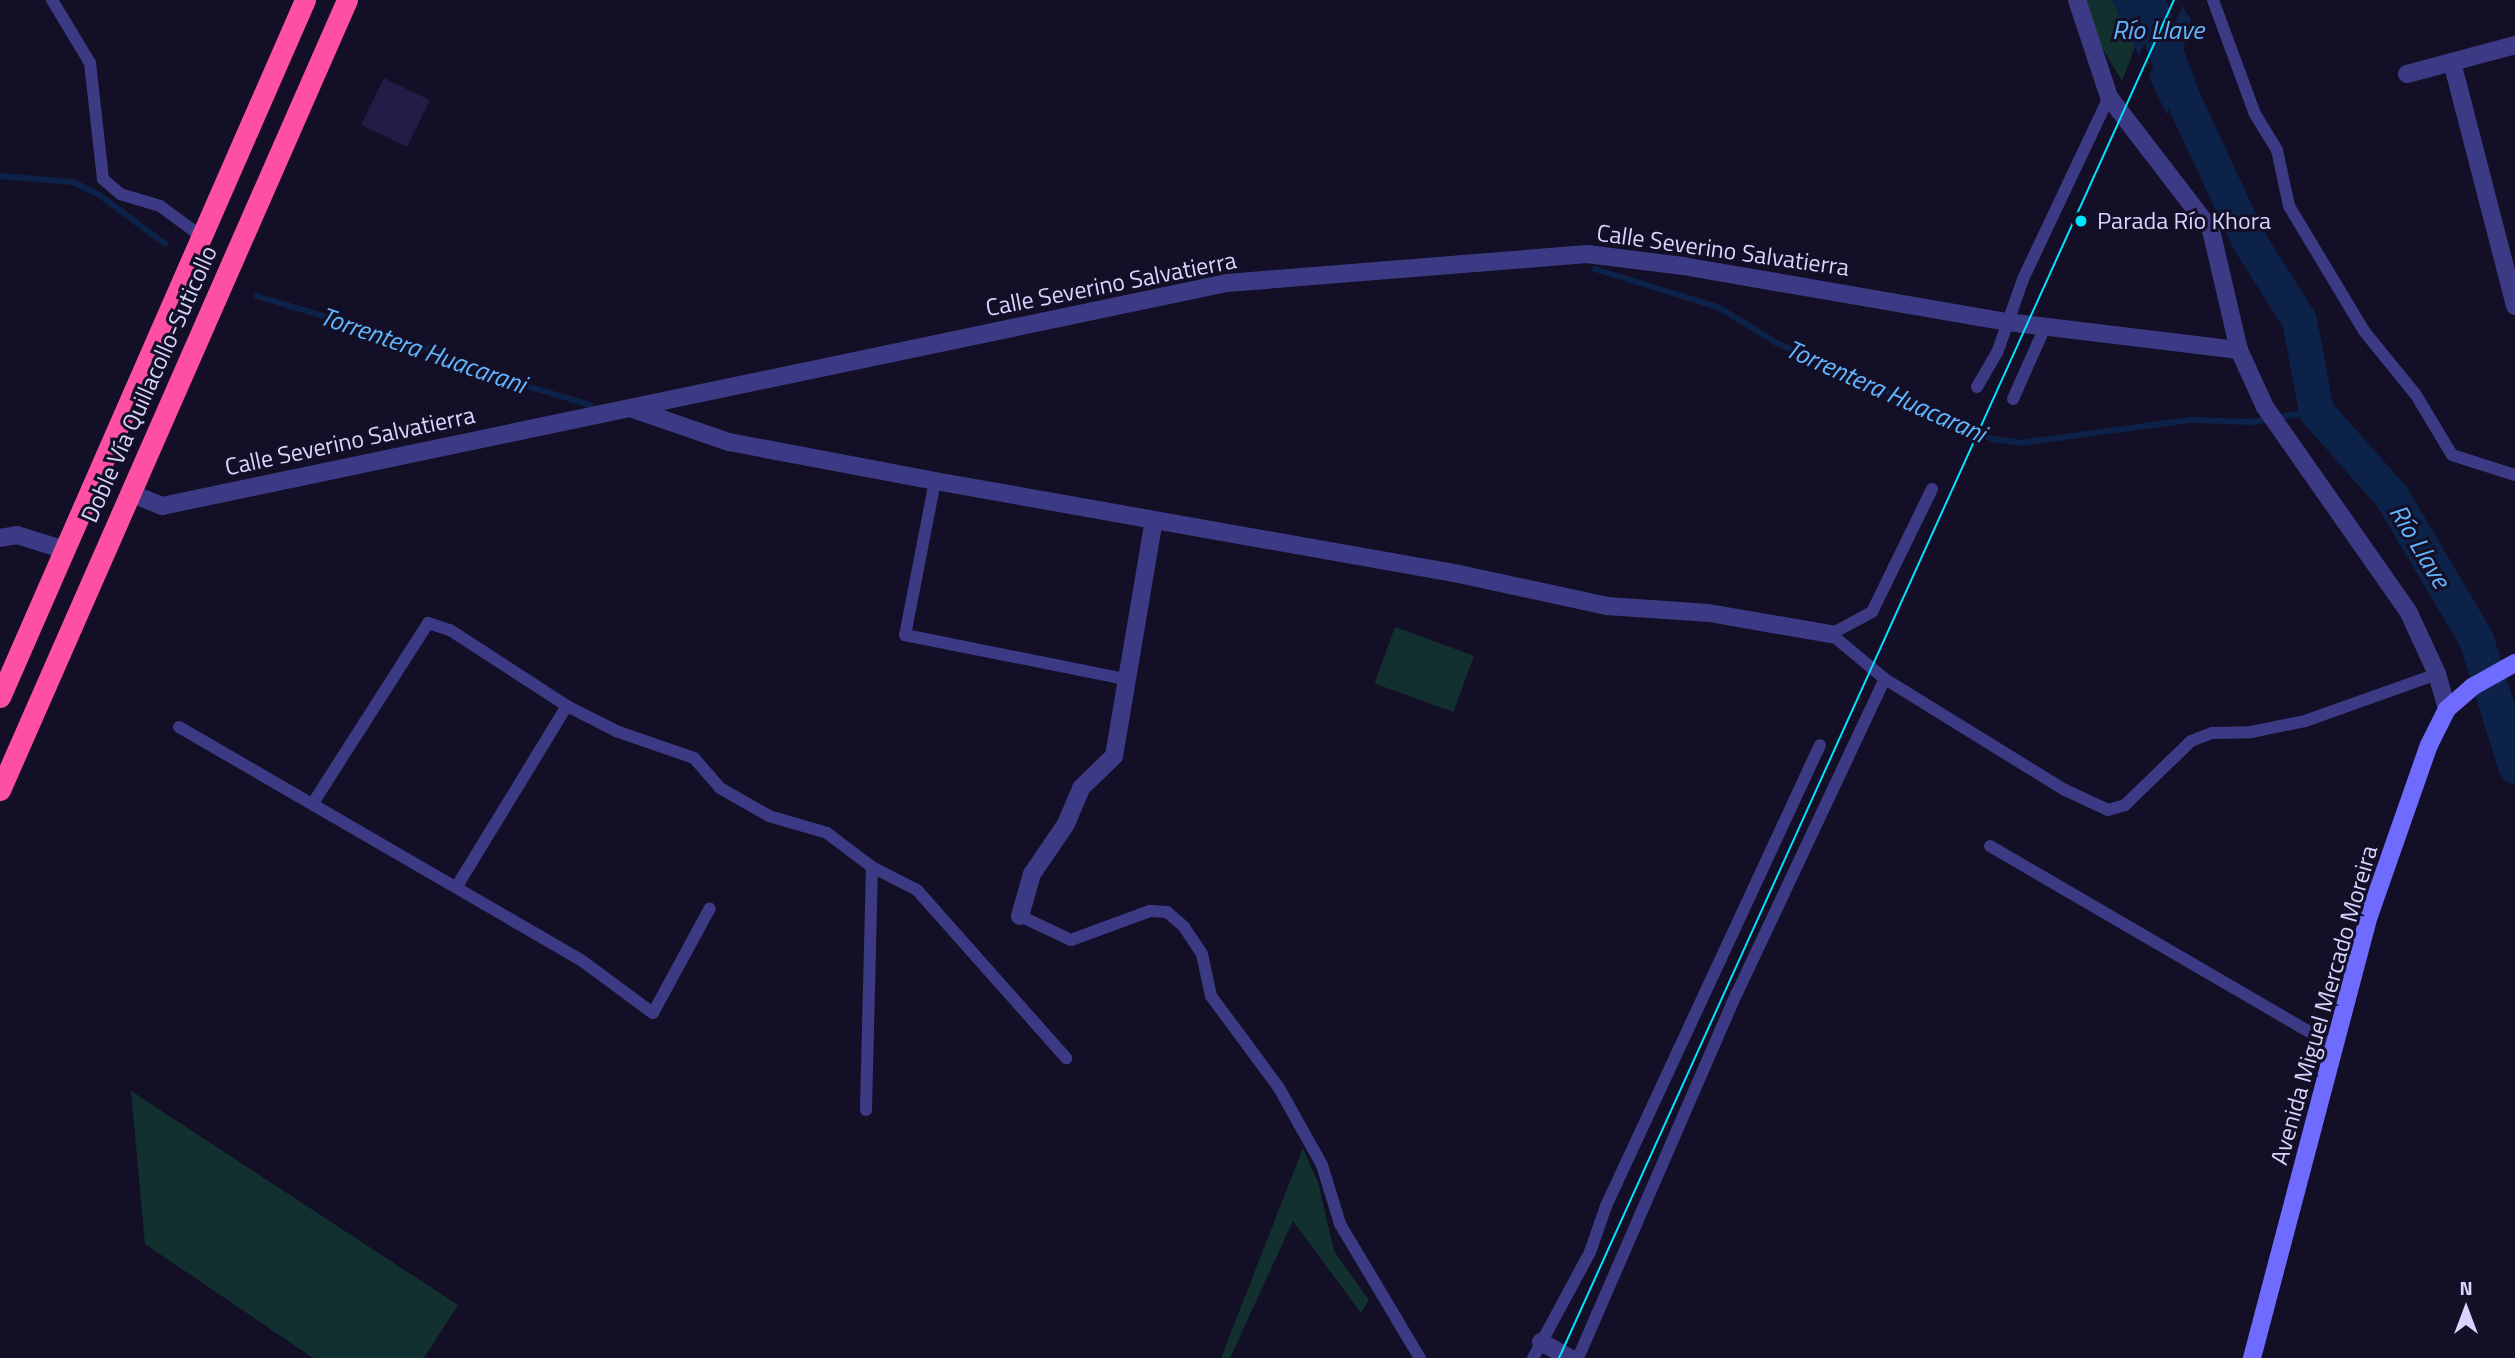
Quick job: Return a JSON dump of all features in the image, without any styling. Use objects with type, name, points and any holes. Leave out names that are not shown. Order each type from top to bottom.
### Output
[{"type":"highway","name":"Doble Vía Quillacollo-Suticollo","points":[[0,697],[304,0]]},
{"type":"highway","name":"Doble Vía Quillacollo-Suticollo","points":[[0,790],[347,0]]},
{"type":"main road","name":"Avenida Miguel Mercado Moreira","points":[[2252,1358],[2369,916],[2429,745],[2447,709],[2472,687],[2513,664]]},
{"type":"street","points":[[2077,0],[2109,96],[2211,230],[2239,350],[2265,407],[2278,431],[2409,613],[2437,674],[2447,709]]},
{"type":"street","points":[[2407,74],[2515,45]]},
{"type":"street","points":[[2452,62],[2515,306]]},
{"type":"street","name":"Calle Severino Salvatierra","points":[[130,493],[162,506],[1227,283],[1587,254],[2007,322],[2239,350]]},
{"type":"street","points":[[633,409],[729,442],[934,481],[1460,574],[1607,606],[1709,613],[1831,634]]},
{"type":"street","points":[[1020,916],[1032,874],[1066,824],[1081,788],[1114,756],[1154,520]]},
{"type":"street","points":[[0,538],[17,534],[65,551]]},
{"type":"street","points":[[1537,1350],[1570,1358]]},
{"type":"lane","points":[[52,0],[90,63],[103,178],[120,194],[160,206],[201,236]]},
{"type":"lane","points":[[2213,0],[2255,114],[2277,150],[2289,206],[2364,331],[2416,395],[2452,455],[2515,475]]},
{"type":"lane","points":[[1977,387],[1997,354],[2007,322],[2109,96]]},
{"type":"lane","points":[[2013,399],[2045,327]]},
{"type":"lane","points":[[934,481],[905,635],[1126,679]]},
{"type":"lane","points":[[1932,489],[1872,612],[1831,634],[1871,663],[1885,679],[2065,790],[2108,810],[2125,806],[2191,741],[2212,733],[2251,732],[2305,721],[2437,674]]},
{"type":"lane","points":[[313,803],[428,623],[450,630],[567,706],[616,731],[694,758],[720,788],[769,816],[827,834],[872,867],[917,890],[1066,1058]]},
{"type":"lane","points":[[1578,1358],[1737,993],[1885,679]]},
{"type":"lane","points":[[457,886],[567,706]]},
{"type":"lane","points":[[179,727],[581,960],[653,1013],[710,908]]},
{"type":"lane","points":[[1537,1350],[1590,1252],[1606,1206],[1820,745]]},
{"type":"lane","points":[[1990,846],[2335,1047]]},
{"type":"lane","points":[[866,1110],[872,867]]},
{"type":"lane","points":[[1020,916],[1070,940],[1150,911],[1167,912],[1184,927],[1202,954],[1211,996],[1285,1099],[1322,1165],[1340,1224],[1420,1358]]},
{"type":"green space","points":[[2086,0],[2112,0],[2135,47],[2122,81],[2095,36]]},
{"type":"green space","points":[[1395,627],[1474,656],[1453,712],[1374,683]]},
{"type":"green space","points":[[131,1091],[458,1305],[424,1358],[313,1358],[145,1244]]},
{"type":"green space","points":[[1303,1148],[1318,1182],[1334,1251],[1369,1300],[1361,1313],[1293,1221],[1230,1358],[1221,1358]]},
{"type":"water","name":"Río Llave","points":[[2112,0],[2178,0],[2191,19],[2167,115]]},
{"type":"pier","points":[[2164,0],[2177,0],[2182,7],[2147,81],[2137,60]]},
{"type":"building","points":[[384,78],[430,100],[407,147],[361,125]]},
{"type":"waterway","name":"Río Llave","points":[[2147,0],[2182,97],[2249,241],[2299,320],[2316,411],[2392,497],[2476,639],[2515,766]]},
{"type":"waterway","name":"Torrentera Huacarani","points":[[0,176],[73,182],[98,194],[165,244]]},
{"type":"waterway","name":"Torrentera Huacarani","points":[[1595,269],[1720,308],[1777,343],[1993,439],[2020,443],[2191,420],[2252,422],[2316,411]]},
{"type":"waterway","name":"Torrentera Huacarani","points":[[257,296],[423,346],[520,384],[590,405]]},
{"type":"tram line","points":[[1559,1358],[2174,0]]},
{"type":"place","name":"Parada Río Khora","points":[[2081,221]]}]
